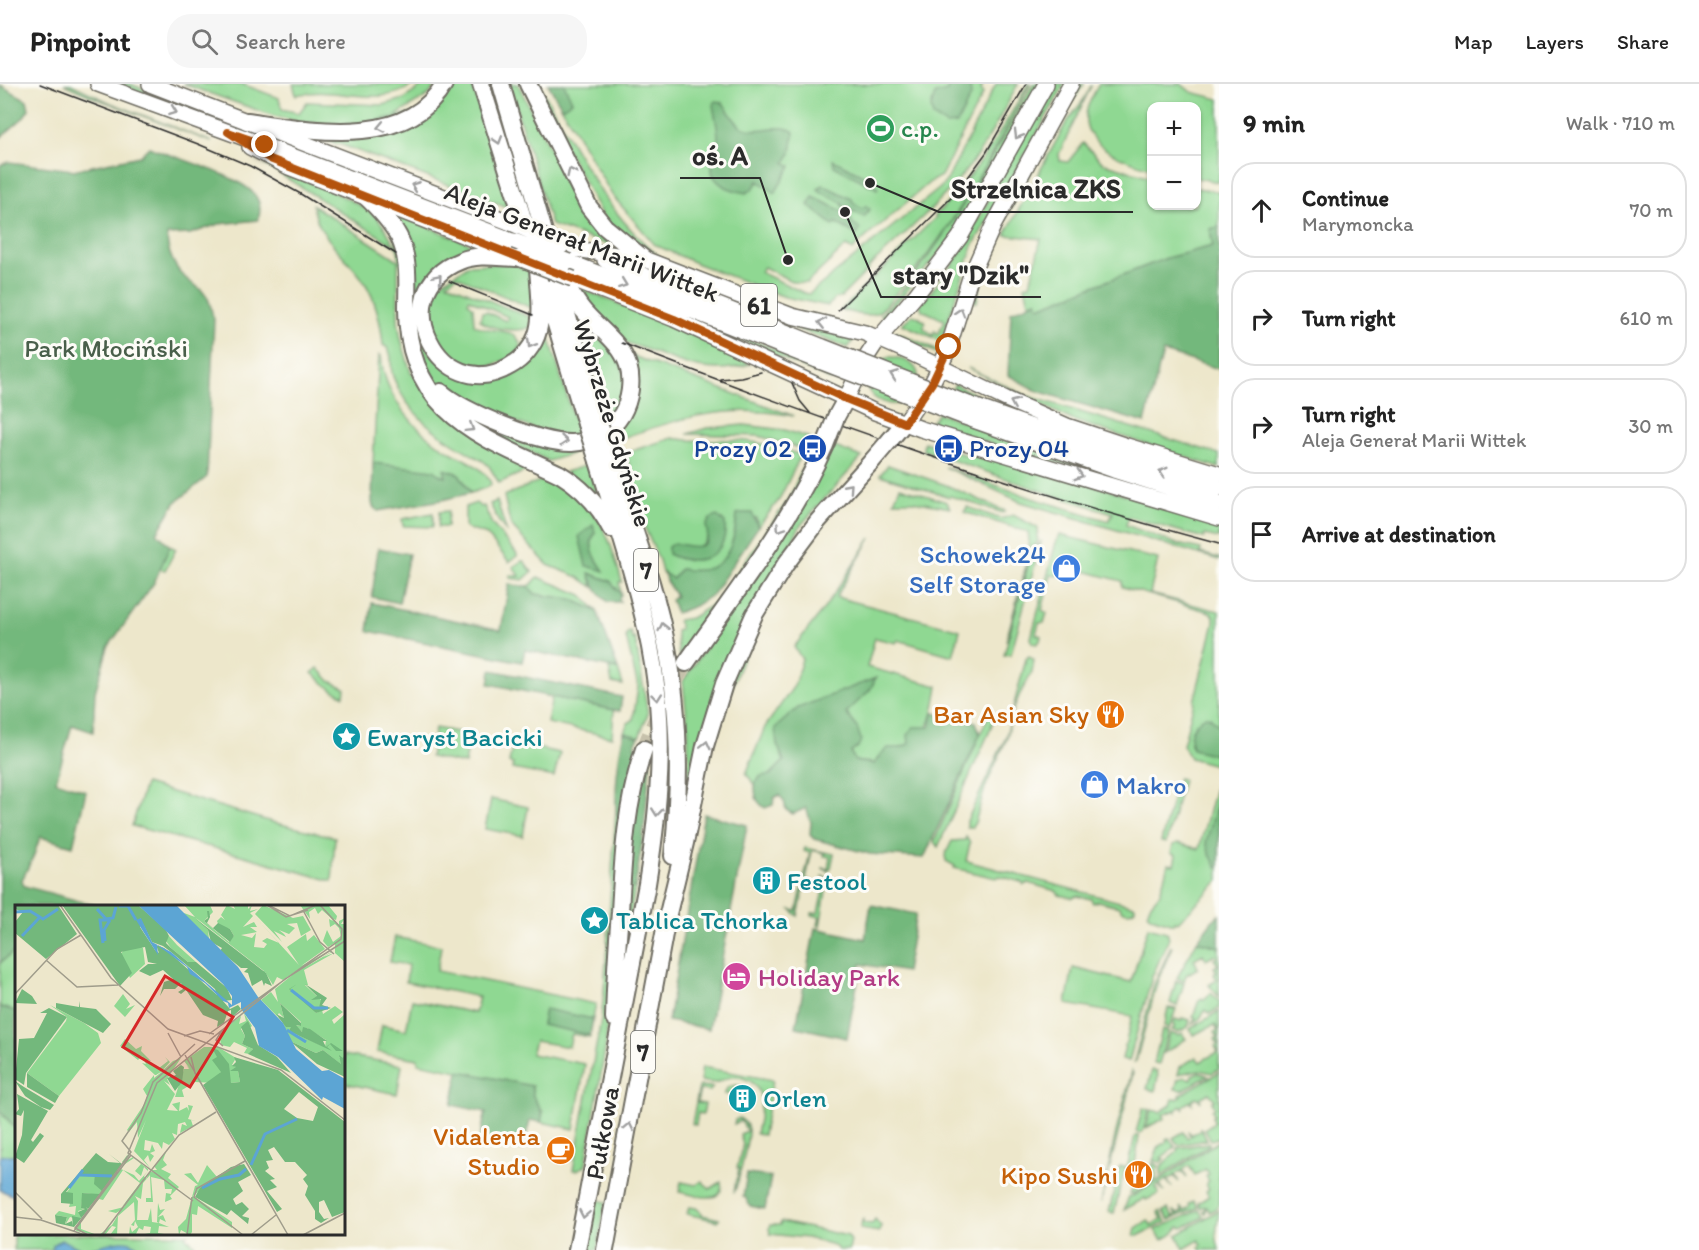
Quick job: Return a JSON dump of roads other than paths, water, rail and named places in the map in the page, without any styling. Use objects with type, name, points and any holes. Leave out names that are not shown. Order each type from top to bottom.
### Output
[{"type":"highway","points":[[247,122],[311,129],[377,128],[398,123],[420,111],[434,98],[444,84]]},
{"type":"highway","name":"Wybrzeże Gdyńskie","points":[[481,84],[545,263]]},
{"type":"highway","name":"Wybrzeże Gdyńskie","points":[[501,84],[545,263],[592,422],[660,617],[674,695],[678,746],[678,790],[667,918]]},
{"type":"highway","points":[[528,84],[593,213],[610,232],[644,259]]},
{"type":"highway","points":[[364,195],[400,238],[408,267],[408,329],[417,368],[424,383],[452,415],[469,428],[560,474],[583,490],[599,508],[630,568]]},
{"type":"highway","points":[[519,258],[491,256],[461,261],[447,268],[431,285],[423,307],[425,334],[432,349],[445,362],[470,374],[488,374],[505,369],[524,355],[537,335],[545,263]]},
{"type":"highway","points":[[412,350],[420,366],[435,385],[462,408],[557,441],[572,443],[585,441],[602,434],[616,423],[627,405],[630,381],[628,366],[612,340],[545,263]]},
{"type":"highway","points":[[686,663],[790,513],[810,478],[846,399]]},
{"type":"highway","points":[[667,918],[686,843],[708,734],[740,644],[760,604],[788,560],[818,521],[905,423]]},
{"type":"highway","name":"Wybrzeże Gdyńskie","points":[[604,460],[645,619],[654,671],[659,721],[660,776],[652,854],[613,1068]]},
{"type":"highway","points":[[613,1068],[615,957],[624,840],[631,795],[644,749]]},
{"type":"highway","name":"Pułkowa","points":[[605,1250],[667,918]]},
{"type":"highway","name":"Pułkowa","points":[[577,1250],[613,1068]]},
{"type":"highway","points":[[600,1125],[600,1147],[605,1165],[618,1185]]},
{"type":"main road","name":"Aleja Generał Marii Wittek","points":[[99,84],[514,241],[569,252]]},
{"type":"main road","name":"Aleja Generał Marii Wittek","points":[[150,84],[509,222],[569,252],[1114,470],[1219,503]]},
{"type":"main road","points":[[1046,84],[983,199],[952,249],[879,338],[864,361],[846,399],[905,423],[1219,518]]},
{"type":"main road","points":[[905,423],[932,383],[947,352],[970,278],[993,226],[1071,84]]},
{"type":"main road","name":"61","points":[[228,132],[270,159],[674,319],[846,399]]},
{"type":"main road","name":"61","points":[[569,252],[644,259],[792,316],[879,338]]},
{"type":"main road","points":[[879,338],[1067,426],[1219,474]]},
{"type":"main road","name":"Aleja Generał Marii Wittek","points":[[965,410],[1219,488]]},
{"type":"water","points":[[15,1155],[15,1197],[0,1190],[0,1156]]},
{"type":"water","points":[[61,1240],[85,1249],[122,1241],[135,1244],[141,1250],[52,1250],[53,1245]]},
{"type":"tunnel","points":[[644,749],[664,699],[686,663]]},
{"type":"tram line","points":[[40,84],[250,166],[299,193],[396,254]]},
{"type":"tram line","points":[[838,310],[958,191],[986,153],[1026,84]]},
{"type":"tram line","points":[[449,281],[533,315]]},
{"type":"tram line","points":[[622,343],[918,452],[1143,523],[1219,544]]},
{"type":"tram line","points":[[720,379],[761,372]]},
{"type":"tram line","points":[[792,383],[800,401],[810,413]]},
{"type":"place","name":"c.p.","points":[[880,128]]},
{"type":"place","name":"Strzelnica ZKS","points":[[870,183]]},
{"type":"place","name":"stary \"Dzik\"","points":[[845,212]]},
{"type":"place","name":"oś. A","points":[[788,260]]},
{"type":"place","name":"Prozy 02","points":[[813,448]]},
{"type":"place","name":"Prozy 04","points":[[948,448]]},
{"type":"place","name":"Schowek24 Self Storage","points":[[1067,569]]},
{"type":"place","name":"Bar Asian Sky","points":[[1110,714]]},
{"type":"place","name":"Ewaryst Bacicki","points":[[346,737]]},
{"type":"place","name":"Makro","points":[[1095,785]]},
{"type":"place","name":"Festool","points":[[766,881]]},
{"type":"place","name":"Tablica Tchorka","points":[[595,920]]},
{"type":"place","name":"Holiday Park","points":[[737,977]]},
{"type":"place","name":"Orlen","points":[[742,1098]]},
{"type":"place","name":"Vidalenta Studio","points":[[561,1151]]},
{"type":"place","name":"Kipo Sushi","points":[[1139,1175]]},
{"type":"park label","name":"Park Młociński","points":[[106,348]]}]
